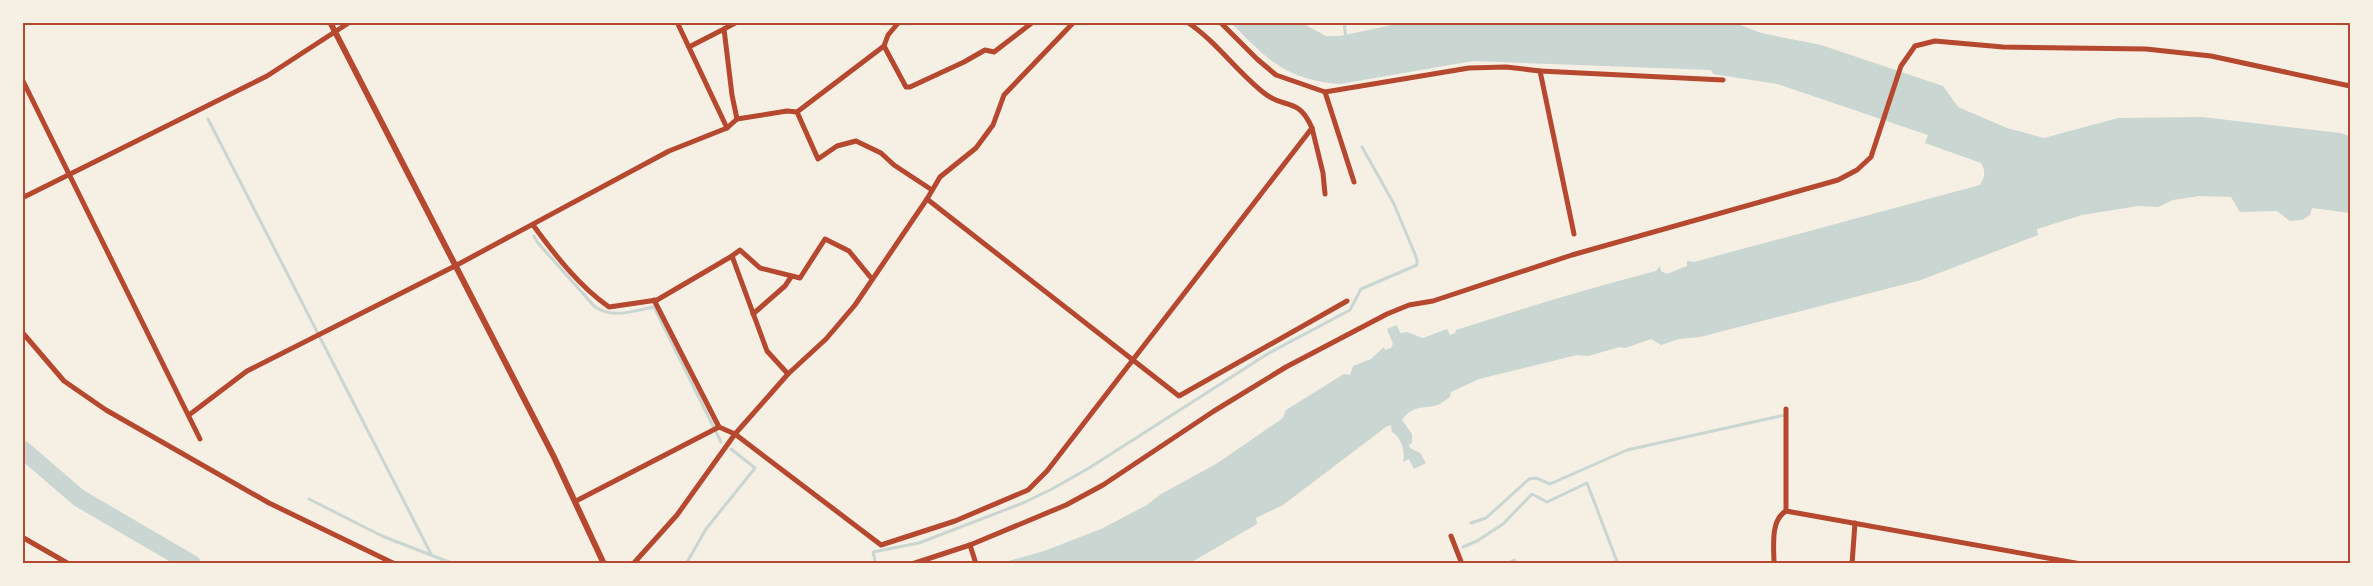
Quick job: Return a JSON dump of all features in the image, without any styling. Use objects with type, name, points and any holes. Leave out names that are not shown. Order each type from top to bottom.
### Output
[{"type":"street","points":[[330,22],[576,502],[604,564]]},
{"type":"street","points":[[22,198],[267,76],[350,22]]},
{"type":"street","points":[[677,22],[727,128]]},
{"type":"street","points":[[690,47],[737,22]]},
{"type":"street","points":[[189,415],[247,371],[455,266],[669,151],[727,128],[737,119],[787,111],[797,112],[884,46],[888,34],[898,22]]},
{"type":"street","points":[[884,46],[906,87],[910,87],[956,66],[985,50],[994,52],[1033,22]]},
{"type":"street","points":[[633,564],[677,515],[735,434],[788,374],[826,339],[855,304],[928,199],[940,176],[976,148],[993,125],[1004,94],[1074,22]]},
{"type":"street","points":[[1187,22],[1266,95],[1299,108],[1306,115],[1312,128],[1323,173],[1325,194]]},
{"type":"street","points":[[1220,22],[1276,75],[1326,92],[1469,68],[1506,68],[1723,80]]},
{"type":"street","points":[[724,29],[729,77],[737,119]]},
{"type":"street","points":[[912,564],[970,545],[1066,505],[1103,485],[1214,411],[1278,372],[1409,305],[1433,301],[1572,255],[1763,203],[1838,180],[1857,170],[1871,157],[1901,66],[1914,46],[1935,42],[2003,47],[2146,49],[2211,56],[2350,86]]},
{"type":"street","points":[[1540,71],[1574,234]]},
{"type":"street","points":[[22,80],[71,175],[200,439]]},
{"type":"street","points":[[1326,92],[1354,182]]},
{"type":"street","points":[[797,112],[818,158],[837,146],[856,141],[881,153],[894,165],[932,190]]},
{"type":"street","points":[[654,300],[718,427],[735,434],[880,545],[955,521],[1028,490],[1047,470],[1312,128]]},
{"type":"street","points":[[928,199],[1179,396],[1347,301]]},
{"type":"street","points":[[533,225],[549,247],[592,295],[609,307],[654,300],[740,250],[760,268],[800,278],[825,239],[849,251],[872,279]]},
{"type":"street","points":[[732,256],[767,352],[788,374]]},
{"type":"street","points":[[753,314],[785,286],[791,277]]},
{"type":"street","points":[[22,332],[64,381],[106,410],[269,503],[395,564]]},
{"type":"street","points":[[1786,409],[1786,511]]},
{"type":"street","points":[[576,502],[718,427]]},
{"type":"street","points":[[1774,564],[1775,524],[1780,514],[1786,511],[2081,564]]},
{"type":"street","points":[[1852,564],[1855,523]]},
{"type":"street","points":[[1450,536],[1462,564]]},
{"type":"street","points":[[22,537],[68,564]]},
{"type":"street","points":[[970,545],[976,564]]},
{"type":"shaded area","points":[[1406,22],[1735,23],[1761,33],[1821,45],[1943,86],[1958,107],[2007,128],[2044,138],[2118,118],[2202,117],[2340,133],[2350,136],[2350,213],[2312,208],[2310,215],[2302,220],[2290,221],[2277,211],[2240,212],[2231,197],[2199,196],[2173,200],[2158,207],[2138,206],[2082,215],[2037,229],[2038,235],[1921,280],[1700,337],[1679,339],[1661,345],[1651,339],[1625,348],[1620,347],[1588,356],[1577,355],[1479,379],[1451,392],[1450,397],[1440,404],[1411,411],[1402,420],[1412,434],[1410,448],[1420,453],[1426,463],[1414,469],[1409,459],[1403,462],[1402,445],[1392,432],[1391,425],[1386,427],[1283,505],[1256,518],[1257,524],[1190,563],[998,564],[1044,551],[1101,529],[1147,505],[1161,494],[1216,464],[1283,418],[1286,410],[1344,374],[1350,375],[1353,366],[1371,359],[1384,347],[1385,350],[1391,348],[1393,344],[1387,329],[1397,325],[1400,333],[1407,332],[1423,338],[1447,329],[1450,335],[1455,333],[1456,330],[1506,314],[1656,271],[1660,266],[1661,271],[1667,274],[1687,266],[1687,261],[1694,262],[1980,185],[1984,176],[1984,169],[1981,163],[1925,143],[1928,135],[1777,84],[1713,74],[1711,70],[1473,61],[1340,84],[1305,78],[1279,66],[1231,23],[1302,23],[1326,36],[1340,36]]},
{"type":"waterway","points":[[1344,22],[1346,39]]},
{"type":"waterway","points":[[208,119],[431,554]]},
{"type":"waterway","points":[[875,561],[873,552],[919,543],[1023,503],[1052,489],[1089,468],[1269,353],[1350,310],[1361,289],[1417,265],[1417,259],[1394,204],[1362,147]]},
{"type":"waterway","points":[[534,236],[538,243],[595,307],[609,313],[631,312],[654,307],[721,442]]},
{"type":"waterway","points":[[1471,523],[1486,518],[1529,479],[1536,478],[1550,484],[1627,450],[1785,415]]},
{"type":"waterway","points":[[22,449],[79,498],[192,564]]},
{"type":"waterway","points":[[686,564],[706,529],[755,468],[731,449]]},
{"type":"waterway","points":[[1463,547],[1477,541],[1503,524],[1532,494],[1547,502],[1587,483],[1618,564]]},
{"type":"waterway","points":[[309,499],[382,536],[454,564]]},
{"type":"waterway","points":[[1507,564],[1514,560],[1517,564]]}]
